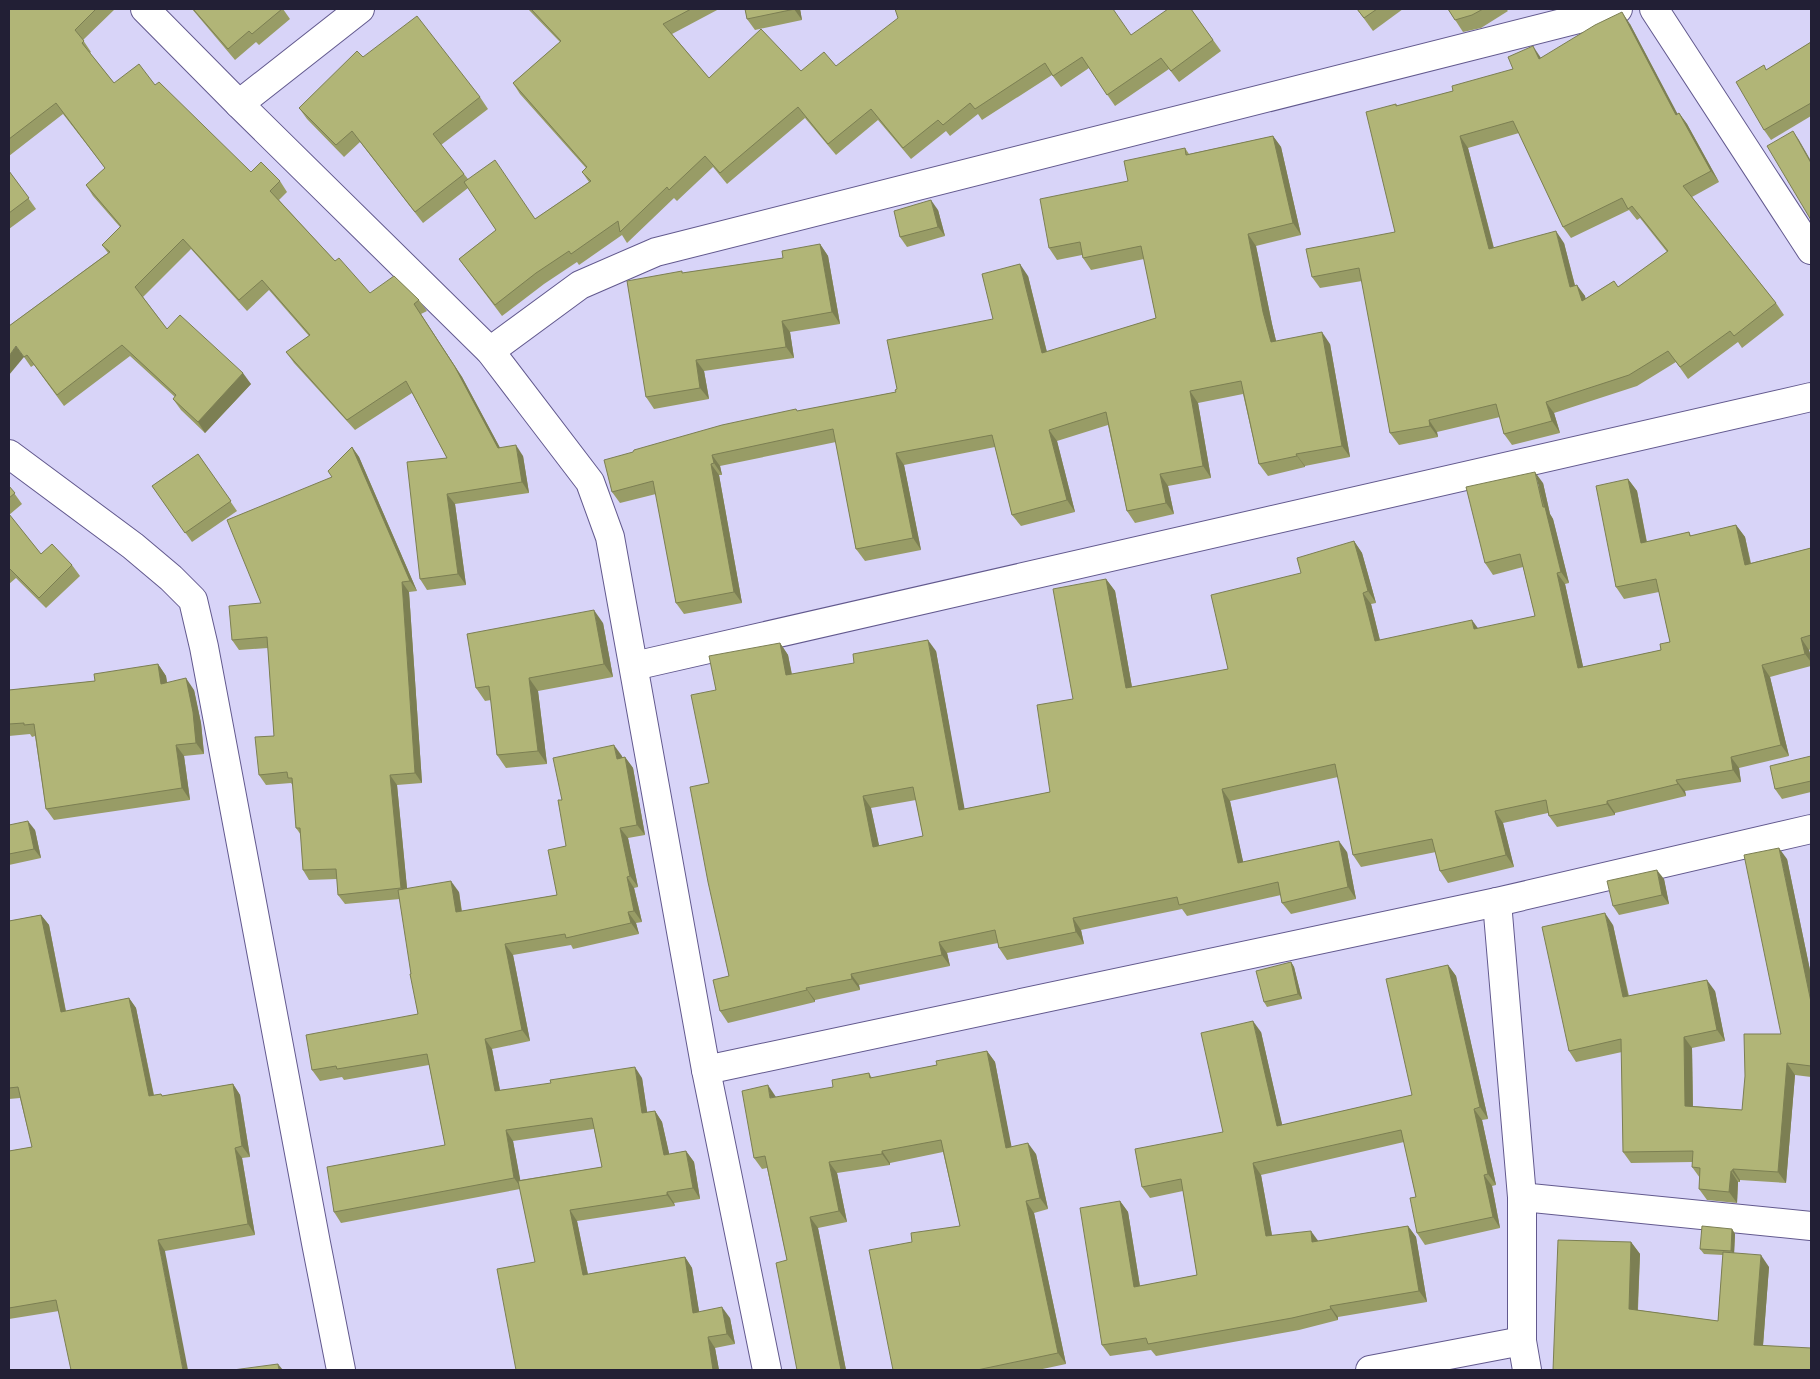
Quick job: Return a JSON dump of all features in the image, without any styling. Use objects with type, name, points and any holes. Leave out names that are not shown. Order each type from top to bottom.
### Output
[{"type":"street","points":[[144,9],[490,351],[590,482],[610,536],[706,1070],[766,1370]]},
{"type":"street","points":[[239,104],[360,9]]},
{"type":"street","points":[[490,351],[580,285],[656,252],[1618,9]]},
{"type":"street","points":[[1654,9],[1811,250]]},
{"type":"street","points":[[634,666],[1811,397]]},
{"type":"street","points":[[9,454],[133,546],[171,578],[193,600],[204,647],[314,1233],[342,1370]]},
{"type":"street","points":[[706,1070],[1497,902],[1811,829]]},
{"type":"street","points":[[1497,902],[1522,1196],[1522,1341],[1527,1370]]},
{"type":"street","points":[[1522,1196],[1811,1226]]},
{"type":"street","points":[[1370,1370],[1522,1341]]},
{"type":"building","points":[[9,9],[96,9],[75,30],[84,41],[82,43],[114,83],[139,64],[155,85],[159,82],[251,172],[261,162],[280,181],[270,191],[335,261],[339,258],[370,293],[394,276],[419,300],[414,304],[455,367],[498,448],[516,445],[522,482],[447,494],[458,574],[420,579],[407,462],[447,458],[406,381],[347,420],[286,352],[310,335],[262,280],[239,300],[183,239],[135,287],[167,329],[180,315],[243,373],[198,422],[173,399],[176,395],[122,345],[57,395],[27,355],[24,357],[16,346],[9,356],[9,326],[110,252],[102,245],[121,226],[86,185],[105,168],[56,103],[9,139]]},
{"type":"building","points":[[193,9],[282,9],[252,34],[249,31],[228,49]]},
{"type":"building","points":[[531,9],[691,9],[663,24],[709,78],[761,29],[801,71],[824,52],[836,66],[898,18],[895,9],[1113,9],[1131,35],[1168,9],[1191,9],[1213,40],[1171,71],[1161,58],[1107,95],[1082,57],[1053,76],[1045,63],[975,109],[970,103],[943,125],[938,120],[903,148],[871,109],[828,144],[798,107],[720,173],[705,156],[669,190],[667,187],[620,232],[618,221],[571,254],[569,251],[536,273],[495,305],[459,259],[496,230],[464,182],[495,160],[535,219],[591,181],[582,172],[587,167],[513,83],[561,41]]},
{"type":"building","points":[[745,9],[795,9],[747,19]]},
{"type":"building","points":[[1357,9],[1377,9],[1364,18]]},
{"type":"building","points":[[1448,9],[1483,9],[1472,15],[1455,20]]},
{"type":"building","points":[[1622,12],[1676,115],[1679,113],[1711,171],[1683,186],[1776,303],[1734,336],[1730,331],[1680,367],[1668,351],[1629,375],[1546,402],[1552,421],[1504,434],[1496,404],[1429,420],[1430,426],[1390,433],[1359,268],[1312,277],[1306,249],[1395,232],[1366,112],[1453,91],[1452,86],[1513,69],[1508,57],[1533,46],[1539,59],[1595,25]],"holes":[[[1513,121],[1563,227],[1622,198],[1628,209],[1632,206],[1668,251],[1618,287],[1614,281],[1582,301],[1577,285],[1570,287],[1556,231],[1489,249],[1460,136]]]},
{"type":"building","points":[[417,16],[480,97],[433,134],[464,174],[415,212],[352,131],[336,145],[299,108],[357,51],[363,57]]},
{"type":"building","points":[[1811,42],[1811,103],[1764,130],[1736,82],[1764,65],[1766,70]]},
{"type":"building","points":[[1793,131],[1811,163],[1811,220],[1767,146]]},
{"type":"building","points":[[1273,136],[1293,223],[1248,234],[1263,312],[1271,342],[1322,332],[1342,446],[1296,454],[1297,456],[1259,464],[1241,381],[1190,391],[1203,466],[1160,474],[1166,503],[1127,511],[1106,412],[1049,430],[1067,500],[1012,515],[992,435],[896,453],[913,538],[856,549],[833,429],[712,455],[714,463],[711,464],[734,592],[676,603],[653,481],[612,492],[604,460],[722,425],[796,409],[797,411],[896,392],[887,340],[993,319],[982,274],[1020,264],[1042,353],[1156,318],[1141,246],[1083,258],[1080,242],[1049,248],[1040,199],[1128,181],[1124,161],[1185,148],[1186,155]]},
{"type":"building","points":[[9,171],[29,198],[9,213]]},
{"type":"building","points":[[931,200],[938,227],[900,237],[894,211]]},
{"type":"building","points":[[820,244],[832,312],[782,321],[786,347],[696,360],[700,388],[646,397],[627,281],[682,271],[682,273],[783,258],[782,251]]},
{"type":"building","points":[[352,447],[410,581],[402,582],[415,773],[390,775],[401,888],[338,895],[336,869],[303,870],[300,828],[296,828],[292,778],[288,778],[287,772],[259,775],[255,737],[274,736],[267,637],[232,640],[229,606],[261,603],[227,520],[332,477],[328,471]]},
{"type":"building","points":[[198,454],[231,501],[185,533],[152,486]]},
{"type":"building","points":[[1535,472],[1561,572],[1557,573],[1578,668],[1661,650],[1660,644],[1670,642],[1656,579],[1616,587],[1596,486],[1628,479],[1641,543],[1689,532],[1690,536],[1736,525],[1745,565],[1811,548],[1811,635],[1801,638],[1805,654],[1762,665],[1781,745],[1731,757],[1733,770],[1676,780],[1678,784],[1607,801],[1607,804],[1549,816],[1546,800],[1495,811],[1506,855],[1440,871],[1432,839],[1353,855],[1335,764],[1222,789],[1238,863],[1339,841],[1348,887],[1282,903],[1278,882],[1179,905],[1177,897],[1073,918],[1076,932],[999,948],[995,930],[939,942],[942,955],[851,974],[852,979],[806,988],[807,990],[720,1011],[713,980],[729,976],[708,882],[690,787],[709,783],[691,695],[716,690],[709,656],[780,643],[786,675],[854,663],[853,654],[928,640],[959,810],[1050,792],[1037,705],[1073,699],[1053,589],[1106,579],[1126,688],[1228,669],[1211,595],[1301,573],[1297,558],[1354,541],[1368,591],[1363,593],[1375,641],[1472,620],[1474,629],[1535,616],[1520,554],[1485,563],[1466,487]],"holes":[[[913,787],[923,836],[873,847],[863,796]]]},
{"type":"building","points":[[9,486],[15,493],[9,498]]},
{"type":"building","points":[[9,514],[41,554],[52,544],[72,565],[39,598],[9,568]]},
{"type":"building","points":[[594,610],[604,664],[529,678],[538,751],[497,755],[489,686],[476,688],[467,634]]},
{"type":"building","points":[[158,664],[161,684],[186,678],[193,712],[196,743],[176,745],[182,788],[46,809],[34,724],[9,724],[9,690],[95,681],[94,674]]},
{"type":"building","points":[[614,745],[617,759],[625,757],[637,825],[620,828],[630,876],[627,877],[634,911],[628,912],[631,923],[566,938],[565,934],[505,944],[522,1030],[485,1039],[495,1091],[551,1083],[550,1080],[635,1067],[642,1113],[655,1111],[664,1155],[686,1151],[693,1188],[667,1192],[667,1195],[570,1210],[583,1275],[685,1257],[693,1313],[722,1307],[727,1334],[708,1337],[713,1370],[516,1370],[497,1269],[535,1262],[518,1181],[602,1167],[592,1118],[506,1130],[514,1178],[334,1212],[327,1167],[445,1145],[427,1054],[337,1069],[336,1066],[312,1070],[306,1035],[418,1014],[410,974],[398,890],[451,881],[456,912],[557,895],[548,850],[566,846],[558,800],[562,800],[553,758]]},
{"type":"building","points":[[1811,756],[1811,781],[1775,789],[1770,766]]},
{"type":"building","points":[[28,821],[34,849],[9,854],[9,825]]},
{"type":"building","points":[[1779,848],[1811,1002],[1811,1066],[1787,1063],[1778,1172],[1733,1169],[1731,1171],[1729,1192],[1699,1189],[1700,1168],[1692,1167],[1693,1151],[1623,1152],[1621,1039],[1569,1051],[1542,927],[1605,913],[1623,997],[1707,980],[1717,1030],[1684,1037],[1685,1106],[1742,1110],[1745,1076],[1744,1034],[1781,1034],[1744,855]]},
{"type":"building","points":[[1657,870],[1662,895],[1613,906],[1607,881]]},
{"type":"building","points":[[41,915],[61,1012],[129,998],[149,1096],[161,1094],[162,1096],[233,1084],[242,1146],[235,1148],[248,1224],[158,1240],[183,1370],[71,1370],[56,1300],[9,1308],[9,1151],[32,1147],[18,1087],[9,1088],[9,921]]},
{"type":"building","points":[[1291,962],[1298,994],[1264,1002],[1256,971]]},
{"type":"building","points":[[1448,965],[1480,1107],[1474,1109],[1488,1174],[1484,1175],[1493,1217],[1417,1233],[1410,1198],[1416,1197],[1401,1130],[1253,1163],[1266,1236],[1311,1231],[1312,1242],[1408,1226],[1419,1291],[1330,1306],[1331,1309],[1292,1318],[1148,1344],[1146,1338],[1102,1345],[1080,1208],[1120,1201],[1134,1287],[1197,1275],[1181,1179],[1142,1187],[1135,1149],[1223,1132],[1201,1033],[1253,1021],[1277,1126],[1412,1095],[1386,979]]},
{"type":"building","points":[[987,1051],[1006,1148],[1028,1143],[1040,1198],[1026,1201],[1058,1353],[977,1370],[893,1370],[869,1250],[912,1242],[911,1233],[960,1226],[941,1140],[882,1151],[882,1154],[829,1162],[839,1211],[810,1217],[841,1370],[797,1370],[776,1263],[787,1260],[765,1156],[754,1158],[742,1091],[768,1085],[770,1098],[833,1087],[832,1080],[869,1073],[870,1078],[937,1065],[936,1061]]},
{"type":"building","points":[[1702,1226],[1732,1229],[1731,1251],[1700,1249]]},
{"type":"building","points":[[1558,1240],[1631,1242],[1629,1309],[1718,1321],[1723,1252],[1761,1255],[1754,1345],[1811,1348],[1811,1370],[1553,1370]]},
{"type":"building","points":[[278,1364],[279,1370],[233,1370]]}]
